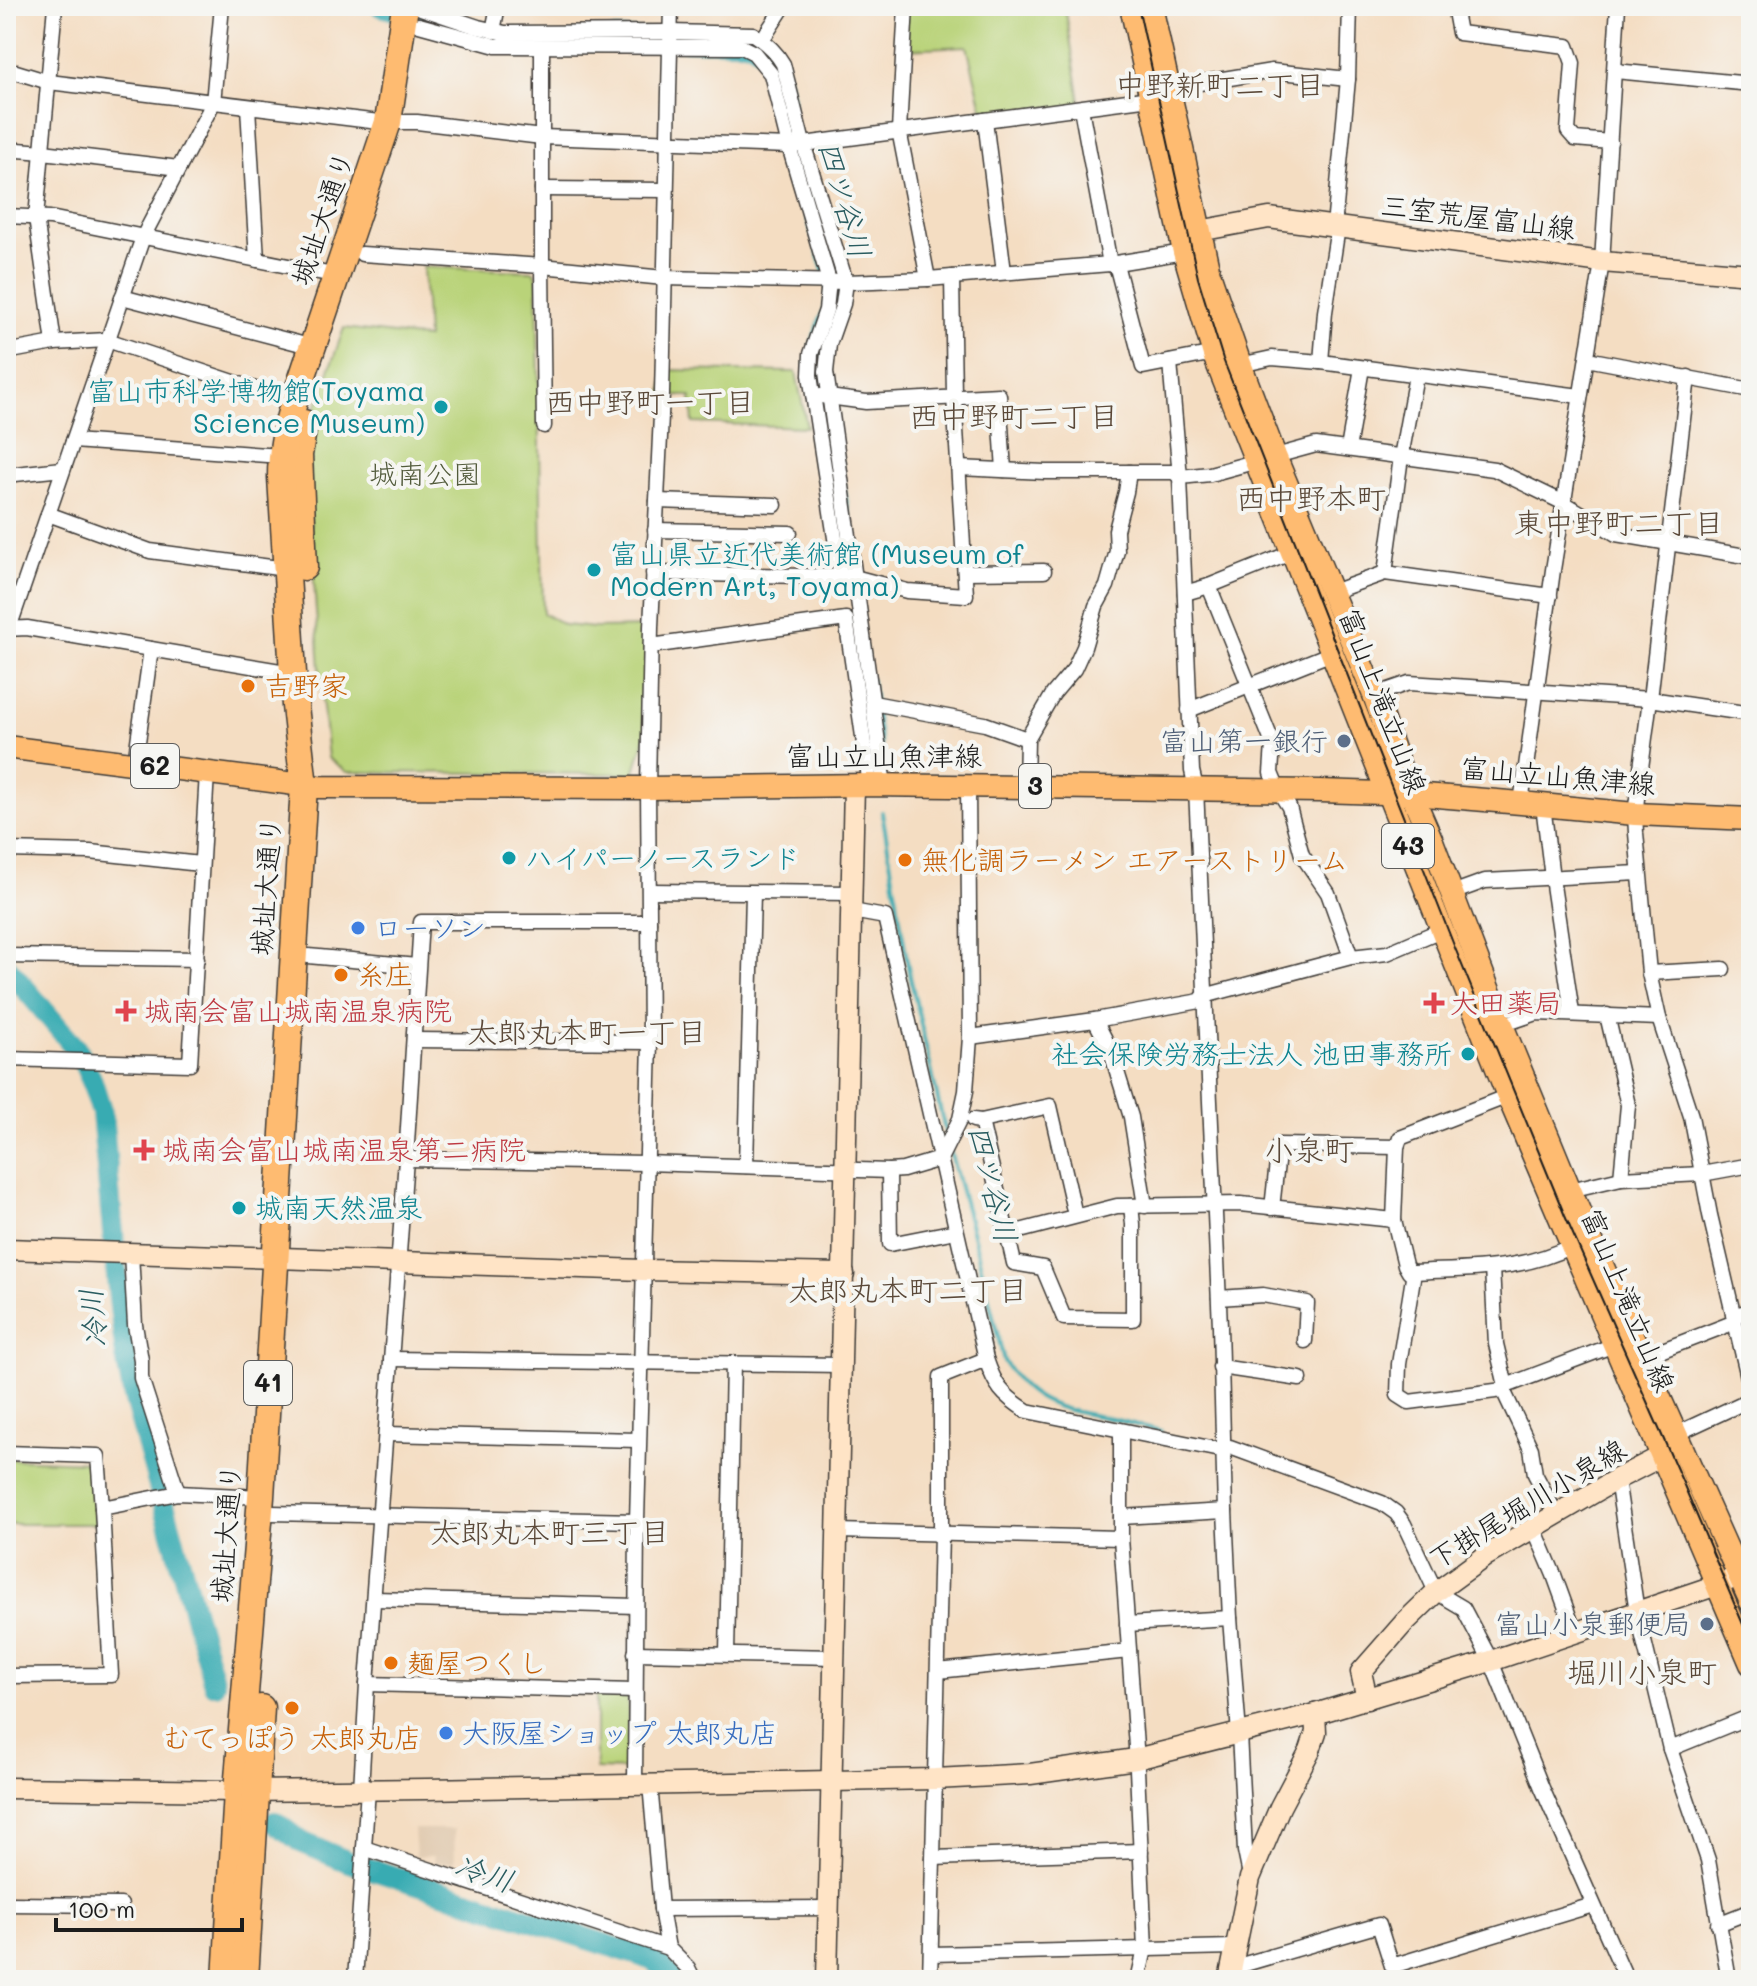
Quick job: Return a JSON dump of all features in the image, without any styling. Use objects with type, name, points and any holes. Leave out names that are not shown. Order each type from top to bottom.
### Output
[{"type":"highway","name":"城址大通り","points":[[282,1259],[308,956],[311,786],[299,455],[306,411],[362,254],[397,122],[414,13]]},
{"type":"highway","name":"城址大通り","points":[[226,1980],[247,1791],[311,786],[292,673],[281,456],[287,425],[322,317],[397,122]]},
{"type":"highway","name":"城址大通り","points":[[245,1980],[247,1791]]},
{"type":"main road","name":"富山上滝立山線","points":[[1131,6],[1160,93],[1209,273],[1239,361],[1293,552],[1508,1096],[1751,1664]]},
{"type":"main road","name":"富山上滝立山線","points":[[1151,6],[1160,93],[1184,252],[1215,358],[1332,592],[1570,1190],[1676,1434],[1746,1573],[1751,1602]]},
{"type":"main road","name":"62","points":[[6,747],[311,786]]},
{"type":"main road","name":"富山立山魚津線","points":[[311,786],[648,788],[968,785],[1196,788],[1413,794],[1635,814],[1751,819]]},
{"type":"street","points":[[54,343],[36,218],[55,6]]},
{"type":"street","points":[[7,632],[143,237],[213,103],[222,6]]},
{"type":"street","points":[[493,31],[498,6]]},
{"type":"street","points":[[668,1948],[642,1784],[635,1653],[650,1042],[648,788],[651,646],[662,394],[671,6]]},
{"type":"street","points":[[762,40],[784,6]]},
{"type":"street","points":[[906,6],[899,130],[928,279]]},
{"type":"street","points":[[1321,362],[1336,227],[1348,79],[1350,6]]},
{"type":"street","points":[[1454,6],[1459,33],[1567,46],[1573,63],[1568,131],[1575,139],[1610,142]]},
{"type":"street","points":[[1572,1013],[1552,878],[1532,804],[1537,692],[1602,262],[1618,6]]},
{"type":"street","points":[[414,13],[505,33],[753,34],[778,55],[783,64],[796,144],[829,281],[826,310],[811,354],[810,375],[873,703],[869,785],[852,902],[827,1980]]},
{"type":"street","points":[[414,13],[496,46],[742,47],[754,53],[771,74],[846,282],[843,304],[826,357],[826,372],[848,577]]},
{"type":"street","points":[[542,47],[544,426]]},
{"type":"street","points":[[6,69],[49,82],[213,103],[542,137],[796,144],[1081,108],[1272,71],[1348,79]]},
{"type":"street","points":[[1615,71],[1751,84]]},
{"type":"street","points":[[248,107],[257,260]]},
{"type":"street","points":[[1081,108],[1110,264],[1117,268],[1143,367],[1204,355],[1249,363],[1272,358],[1580,396]]},
{"type":"street","points":[[985,120],[1004,272]]},
{"type":"street","points":[[6,149],[179,168]]},
{"type":"street","points":[[542,189],[666,190]]},
{"type":"street","points":[[6,216],[50,218],[338,276]]},
{"type":"street","name":"三室荒屋富山線","points":[[1199,231],[1269,218],[1602,262],[1751,274]]},
{"type":"street","points":[[362,254],[664,278],[846,282],[928,279],[1110,264],[1184,252]]},
{"type":"street","points":[[653,573],[848,577],[907,591],[966,595],[954,396],[952,277]]},
{"type":"street","points":[[122,297],[313,347]]},
{"type":"street","points":[[6,352],[54,343],[107,340],[294,402]]},
{"type":"street","points":[[1587,359],[1751,390]]},
{"type":"street","points":[[1170,362],[1180,477],[1192,771],[1196,788],[1230,1618],[1245,1851],[1250,1878]]},
{"type":"street","points":[[1348,449],[1362,368]]},
{"type":"street","points":[[1385,573],[1416,375]]},
{"type":"street","points":[[1676,1434],[1747,1401],[1751,1395],[1691,1116],[1659,1018],[1649,973],[1635,814],[1688,377]]},
{"type":"street","points":[[813,394],[866,402],[999,395],[1004,470]]},
{"type":"street","points":[[73,441],[281,456]]},
{"type":"street","points":[[959,468],[1174,472],[1180,477],[1210,474],[1316,445],[1494,469],[1564,503],[1616,534],[1751,557]]},
{"type":"street","points":[[6,475],[62,469]]},
{"type":"street","points":[[1026,786],[1027,739],[1053,694],[1074,669],[1096,606],[1107,586],[1117,551],[1116,530],[1129,472]]},
{"type":"street","points":[[657,501],[775,505]]},
{"type":"street","points":[[48,514],[150,551],[286,569]]},
{"type":"street","points":[[655,530],[790,533]]},
{"type":"street","points":[[1185,593],[1293,552]]},
{"type":"street","points":[[965,572],[1044,571]]},
{"type":"street","points":[[1332,592],[1385,573],[1550,596]]},
{"type":"street","points":[[1209,586],[1273,744],[1271,773],[1289,807],[1302,855],[1328,893],[1351,957]]},
{"type":"street","points":[[651,646],[846,619],[869,785]]},
{"type":"street","points":[[7,632],[27,628],[292,673]]},
{"type":"street","points":[[135,763],[151,649]]},
{"type":"street","points":[[1189,710],[1332,653]]},
{"type":"street","points":[[1374,695],[1409,683],[1650,699],[1751,714]]},
{"type":"street","points":[[873,703],[985,724],[1027,739]]},
{"type":"street","points":[[6,1059],[190,1064],[207,773]]},
{"type":"street","points":[[406,1159],[889,1171],[940,1159],[960,1119],[966,1091],[970,1037],[968,785]]},
{"type":"street","points":[[6,850],[90,852],[200,864]]},
{"type":"street","points":[[1452,893],[1485,881],[1639,873]]},
{"type":"street","points":[[650,891],[753,893],[852,902],[885,917],[986,1359],[998,1388],[1007,1399],[1027,1411],[1215,1449],[1230,1447],[1382,1503],[1396,1513],[1436,1592],[1463,1608],[1491,1661],[1542,1788],[1627,1980]]},
{"type":"street","points":[[746,1166],[753,893]]},
{"type":"street","points":[[355,1980],[364,1848],[367,1684],[421,922],[649,922]]},
{"type":"street","points":[[970,1037],[1095,1020],[1200,1001],[1204,996],[1351,957],[1387,953],[1441,930]]},
{"type":"street","points":[[6,956],[197,959]]},
{"type":"street","points":[[308,956],[417,966]]},
{"type":"street","points":[[1649,973],[1723,969]]},
{"type":"street","points":[[1502,1025],[1537,1013],[1659,1018]]},
{"type":"street","points":[[1607,1015],[1628,1105],[1621,1178]]},
{"type":"street","points":[[981,1121],[1014,1263],[1043,1268],[1064,1318],[1133,1319],[1133,1224],[1138,1206],[1131,1117],[1110,1049],[1095,1020]]},
{"type":"street","points":[[414,1040],[650,1042]]},
{"type":"street","points":[[1508,1096],[1400,1138],[1394,1220],[1405,1265],[1409,1272],[1492,1268],[1526,1263],[1571,1246]]},
{"type":"street","points":[[960,1119],[981,1121],[1050,1106],[1075,1215]]},
{"type":"street","points":[[1272,1208],[1279,1145],[1397,1147]]},
{"type":"street","points":[[1570,1190],[1621,1178],[1702,1174],[1751,1165]]},
{"type":"street","points":[[889,1171],[890,1244],[956,1231]]},
{"type":"street","points":[[1008,1234],[1117,1206],[1241,1204],[1394,1220]]},
{"type":"street","points":[[6,1249],[844,1274]]},
{"type":"street","points":[[120,1253],[141,1360],[141,1378],[178,1493]]},
{"type":"street","points":[[1492,1268],[1496,1344],[1504,1388],[1531,1449],[1535,1474],[1556,1514]]},
{"type":"street","points":[[1414,1272],[1399,1364],[1398,1395],[1409,1402],[1504,1388],[1614,1345]]},
{"type":"street","points":[[1219,1298],[1263,1295],[1307,1303],[1305,1341]]},
{"type":"street","points":[[1642,1358],[1751,1311]]},
{"type":"street","points":[[391,1359],[842,1365]]},
{"type":"street","points":[[930,1980],[941,1534],[941,1377],[986,1359]]},
{"type":"street","points":[[727,1654],[733,1363]]},
{"type":"street","points":[[1220,1367],[1300,1379]]},
{"type":"street","points":[[1121,1431],[1121,1538],[1145,1949],[1138,1980]]},
{"type":"street","points":[[386,1434],[638,1440]]},
{"type":"street","name":"下掛尾堀川小泉線","points":[[1367,1699],[1361,1672],[1436,1592],[1487,1555],[1654,1460],[1676,1434]]},
{"type":"street","points":[[6,1453],[98,1456],[111,1675],[6,1676]]},
{"type":"street","points":[[1617,1479],[1637,1612],[1670,1749],[1708,1860],[1729,1980]]},
{"type":"street","points":[[102,1508],[178,1493],[380,1516],[637,1521]]},
{"type":"street","points":[[1121,1517],[1225,1511]]},
{"type":"street","points":[[1534,1528],[1575,1633]]},
{"type":"street","points":[[837,1531],[1121,1538]]},
{"type":"street","points":[[6,1788],[247,1791],[935,1779],[1030,1774],[1136,1759],[1315,1714],[1491,1661],[1746,1573]]},
{"type":"street","points":[[374,1599],[636,1606]]},
{"type":"street","points":[[1127,1624],[1230,1618]]},
{"type":"street","points":[[938,1671],[1129,1651]]},
{"type":"street","points":[[635,1653],[835,1657]]},
{"type":"street","points":[[367,1684],[635,1691]]},
{"type":"street","points":[[1232,1964],[1250,1878],[1280,1807],[1310,1750],[1316,1732],[1315,1714]]},
{"type":"street","points":[[1670,1749],[1751,1716]]},
{"type":"street","points":[[364,1848],[668,1948],[688,1968],[694,1980]]},
{"type":"street","points":[[933,1858],[1141,1851]]},
{"type":"street","points":[[6,1904],[121,1905]]},
{"type":"street","points":[[931,1954],[1145,1949],[1245,1964],[1379,1925],[1392,1966],[1593,1905]]},
{"type":"street","points":[[661,1909],[829,1908]]},
{"type":"street","points":[[1718,1924],[1751,1911]]},
{"type":"shaded area","points":[[414,1829],[454,1829],[455,1862],[434,1863],[433,1856],[416,1857]]},
{"type":"green space","points":[[906,6],[1065,6],[1081,108],[985,120],[967,46],[905,49]]},
{"type":"green space","name":"城南公園","points":[[423,267],[533,271],[537,277],[543,613],[564,625],[651,627],[650,722],[634,774],[347,772],[328,758],[311,538],[308,455],[314,413],[344,328],[427,338]]},
{"type":"green space","points":[[665,370],[796,372],[807,427],[693,423],[691,396],[662,396]]},
{"type":"green space","points":[[6,1459],[88,1462],[93,1466],[96,1524],[6,1524]]},
{"type":"green space","points":[[596,1695],[628,1695],[628,1770],[596,1769]]},
{"type":"waterway","name":"四ツ谷川","points":[[381,6],[474,31]]},
{"type":"waterway","name":"四ツ谷川","points":[[615,39],[746,41],[769,57],[784,100]]},
{"type":"waterway","name":"四ツ谷川","points":[[801,164],[837,286],[834,308],[819,352],[817,377],[841,523]]},
{"type":"waterway","name":"四ツ谷川","points":[[863,684],[873,754]]},
{"type":"waterway","name":"四ツ谷川","points":[[882,812],[909,972],[946,1135]]},
{"type":"waterway","name":"冷川","points":[[6,966],[79,1052],[102,1113],[119,1299],[133,1393],[214,1684]]},
{"type":"waterway","name":"四ツ谷川","points":[[950,1151],[1004,1361],[1012,1374],[1031,1392],[1052,1405],[1161,1431]]},
{"type":"waterway","name":"冷川","points":[[275,1822],[301,1842],[349,1862],[654,1960],[675,1980]]},
{"type":"tram line","points":[[1138,6],[1198,278],[1223,359],[1455,948],[1565,1216],[1751,1643]]},
{"type":"place","name":"富山市科学博物館(Toyama Science Museum)","points":[[441,407]]},
{"type":"place","name":"富山県立近代美術館 (Museum of Modern Art, Toyama)","points":[[594,570]]},
{"type":"place","name":"吉野家","points":[[248,686]]},
{"type":"place","name":"富山第一銀行","points":[[1344,741]]},
{"type":"place","name":"ハイパーノースランド","points":[[509,858]]},
{"type":"place","name":"無化調ラーメン エアーストリーム","points":[[905,860]]},
{"type":"place","name":"ローソン","points":[[358,928]]},
{"type":"place","name":"糸庄","points":[[341,975]]},
{"type":"place","name":"大田薬局","points":[[1434,1003]]},
{"type":"place","name":"城南会富山城南温泉病院","points":[[126,1011]]},
{"type":"place","name":"社会保険労務士法人 池田事務所","points":[[1468,1054]]},
{"type":"place","name":"城南会富山城南温泉第二病院","points":[[144,1150]]},
{"type":"place","name":"城南天然温泉","points":[[239,1208]]},
{"type":"place","name":"富山小泉郵便局","points":[[1707,1624]]},
{"type":"place","name":"麺屋つくし","points":[[391,1663]]},
{"type":"place","name":"むてっぽう 太郎丸店","points":[[292,1708]]},
{"type":"place","name":"大阪屋ショップ 太郎丸店","points":[[446,1733]]},
{"type":"district","name":"中野新町二丁目","points":[[1220,86]]},
{"type":"district","name":"西中野町一丁目","points":[[650,403]]},
{"type":"district","name":"西中野町二丁目","points":[[1014,417]]},
{"type":"district","name":"西中野本町","points":[[1311,499]]},
{"type":"district","name":"東中野町二丁目","points":[[1619,524]]},
{"type":"district","name":"太郎丸本町一丁目","points":[[587,1033]]},
{"type":"district","name":"小泉町","points":[[1309,1151]]},
{"type":"district","name":"太郎丸本町二丁目","points":[[908,1291]]},
{"type":"district","name":"太郎丸本町三丁目","points":[[550,1533]]},
{"type":"district","name":"堀川小泉町","points":[[1642,1673]]}]
